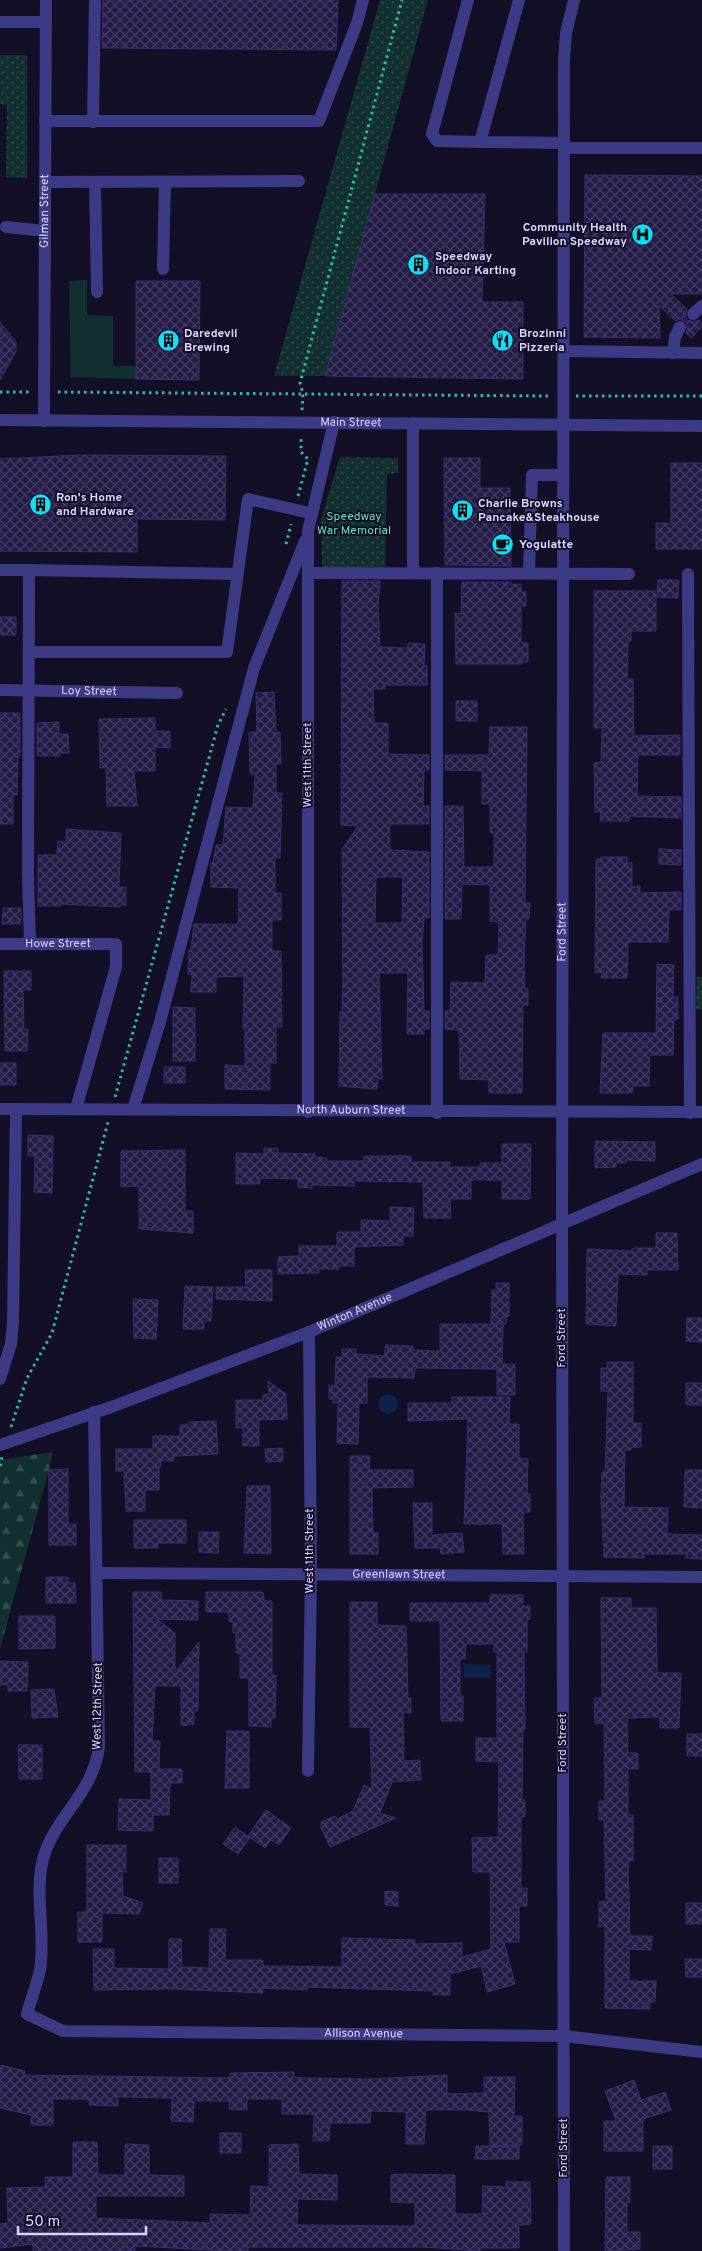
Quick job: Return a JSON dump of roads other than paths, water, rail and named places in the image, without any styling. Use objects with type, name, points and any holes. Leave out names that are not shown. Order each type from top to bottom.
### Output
[{"type":"street","name":"Gilman Street","points":[[44,421],[46,0]]},
{"type":"street","points":[[94,122],[95,0]]},
{"type":"street","points":[[45,121],[319,121],[357,23],[363,0]]},
{"type":"street","points":[[468,0],[432,134],[437,141],[564,146],[702,148]]},
{"type":"street","points":[[480,142],[519,0]]},
{"type":"street","name":"Ford Street","points":[[564,2251],[562,424],[566,33],[574,0]]},
{"type":"street","points":[[0,22],[46,22]]},
{"type":"street","points":[[45,182],[299,181]]},
{"type":"street","points":[[95,182],[97,292]]},
{"type":"street","points":[[163,269],[165,182]]},
{"type":"street","points":[[6,227],[45,231]]},
{"type":"street","points":[[674,353],[675,338],[680,327]]},
{"type":"street","points":[[563,351],[702,353]]},
{"type":"street","name":"Main Street","points":[[0,420],[702,426]]},
{"type":"street","name":"West 11th Street","points":[[308,1112],[308,535],[310,514],[334,422]]},
{"type":"street","points":[[413,423],[413,573]]},
{"type":"street","points":[[530,572],[532,475],[562,475]]},
{"type":"street","points":[[29,652],[227,652],[248,499],[310,514]]},
{"type":"street","points":[[132,1110],[160,1022],[254,668],[308,535]]},
{"type":"street","points":[[0,570],[237,574]]},
{"type":"street","points":[[29,570],[30,944]]},
{"type":"street","points":[[308,573],[562,572],[629,574]]},
{"type":"street","points":[[437,573],[437,1113]]},
{"type":"street","points":[[688,574],[696,1113]]},
{"type":"street","name":"Loy Street","points":[[0,690],[177,693]]},
{"type":"street","name":"Howe Street","points":[[0,944],[116,944],[116,968],[76,1109]]},
{"type":"street","name":"North Auburn Street","points":[[0,1109],[696,1113]]},
{"type":"street","points":[[0,1380],[11,1344],[13,1322],[16,1109]]},
{"type":"street","name":"Winton Avenue","points":[[3,1444],[309,1332],[702,1164]]},
{"type":"street","name":"West 11th Street","points":[[308,1771],[311,1576],[309,1332]]},
{"type":"street","name":"West 12th Street","points":[[27,2014],[40,1969],[40,1877],[44,1858],[54,1833],[85,1789],[98,1758],[100,1728],[94,1412]]},
{"type":"street","name":"Greenlawn Street","points":[[97,1573],[311,1576],[702,1577]]},
{"type":"street","name":"Allison Avenue","points":[[27,2014],[63,2031],[564,2036],[702,2052]]},
{"type":"water","points":[[388,1394],[395,1397],[398,1404],[395,1411],[388,1414],[381,1411],[378,1404],[381,1397]]},
{"type":"water","points":[[464,1664],[491,1665],[491,1678],[464,1678]]},
{"type":"place","name":"Community Health Pavilion Speedway","points":[[643,235]]},
{"type":"place","name":"Speedway Indoor Karting","points":[[419,264]]},
{"type":"place","name":"Daredevil Brewing","points":[[168,341]]},
{"type":"place","name":"Brozinni Pizzeria","points":[[503,341]]},
{"type":"place","name":"Ron's Home and Hardware","points":[[40,505]]},
{"type":"place","name":"Charlie Browns Pancake&Steakhouse","points":[[462,511]]},
{"type":"place","name":"Yogulatte","points":[[503,545]]},
{"type":"park label","name":"Speedway War Memorial","points":[[354,524]]}]
